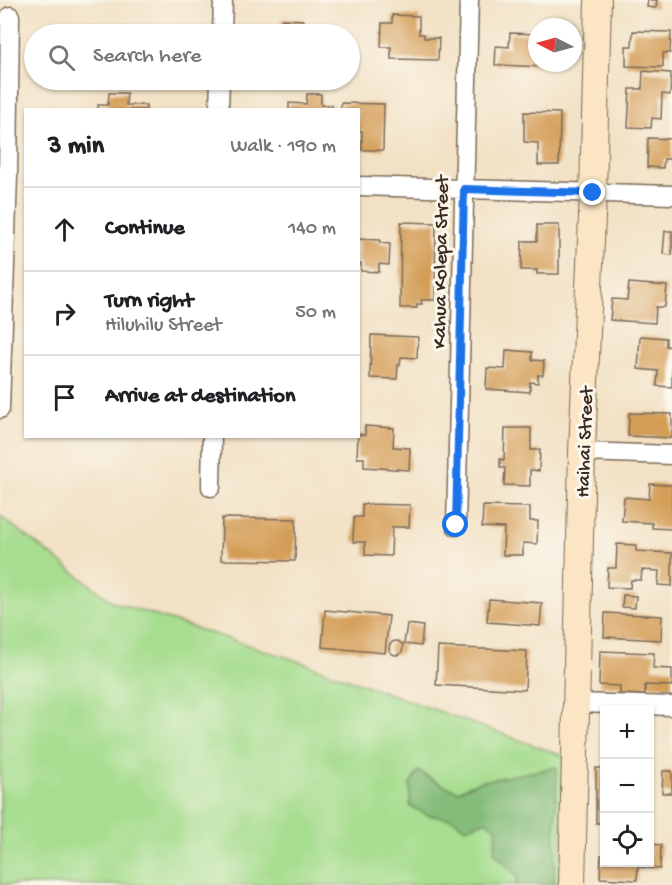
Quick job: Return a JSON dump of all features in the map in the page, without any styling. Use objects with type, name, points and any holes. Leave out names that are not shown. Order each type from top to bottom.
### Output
[{"type":"street","points":[[222,24],[223,0]]},
{"type":"street","name":"Kahua Kolepa Street","points":[[456,525],[469,0]]},
{"type":"street","name":"Haihai Street","points":[[572,885],[578,704],[582,453],[593,193],[598,0]]},
{"type":"street","points":[[0,409],[17,177],[10,16]]},
{"type":"street","points":[[219,108],[220,90]]},
{"type":"street","points":[[360,186],[672,195]]},
{"type":"street","points":[[211,487],[212,438]]},
{"type":"street","points":[[582,453],[672,455]]},
{"type":"street","points":[[578,704],[672,706]]},
{"type":"green space","points":[[0,516],[113,602],[298,661],[564,756],[560,885],[0,885]]},
{"type":"green space","points":[[557,767],[554,885],[516,885],[517,876],[494,852],[497,829],[486,821],[465,828],[453,819],[427,815],[410,806],[410,785],[418,771],[458,791],[478,782]]},
{"type":"building","points":[[648,0],[657,0],[656,8],[647,7]]},
{"type":"building","points":[[392,15],[419,16],[419,34],[424,34],[424,38],[439,38],[438,60],[391,59],[391,47],[381,47],[382,23],[392,23]]},
{"type":"building","points":[[282,19],[303,20],[303,24],[281,24]]},
{"type":"building","points":[[633,31],[671,32],[670,53],[663,53],[663,67],[626,66],[626,46],[632,46]]},
{"type":"building","points":[[510,33],[528,34],[528,66],[495,65],[496,46],[509,47]]},
{"type":"building","points":[[643,71],[671,73],[670,95],[662,94],[661,119],[652,118],[651,128],[628,127],[630,89],[642,89]]},
{"type":"building","points":[[109,93],[127,93],[126,105],[146,105],[146,108],[98,108],[98,105],[108,105]]},
{"type":"building","points":[[307,94],[321,94],[321,105],[332,105],[331,108],[289,108],[289,103],[306,104]]},
{"type":"building","points":[[341,103],[384,104],[383,150],[362,150],[360,108],[341,108]]},
{"type":"building","points":[[524,112],[560,113],[559,165],[538,165],[538,143],[524,142]]},
{"type":"building","points":[[648,138],[672,139],[672,159],[664,159],[663,168],[647,167]]},
{"type":"building","points":[[401,222],[436,223],[435,300],[421,300],[422,304],[417,304],[417,308],[400,308]]},
{"type":"building","points":[[537,225],[559,225],[559,274],[537,274],[537,270],[521,270],[522,241],[537,241]]},
{"type":"building","points":[[665,231],[672,231],[672,255],[663,254]]},
{"type":"building","points":[[360,239],[380,240],[380,243],[390,244],[389,265],[379,264],[379,272],[361,271]]},
{"type":"building","points":[[629,283],[667,286],[665,307],[656,307],[655,323],[610,320],[612,299],[627,300]]},
{"type":"building","points":[[371,335],[418,337],[417,358],[401,357],[397,379],[370,378]]},
{"type":"building","points":[[640,336],[666,338],[666,346],[672,347],[672,387],[657,386],[658,371],[638,369]]},
{"type":"building","points":[[506,350],[532,352],[532,360],[544,361],[543,375],[538,375],[538,383],[530,382],[530,392],[486,389],[487,368],[505,369]]},
{"type":"building","points":[[629,413],[672,414],[672,438],[628,436]]},
{"type":"building","points":[[365,426],[394,428],[393,447],[410,448],[409,470],[364,467],[364,458],[357,458],[358,438],[360,438],[360,434],[365,435]]},
{"type":"building","points":[[505,428],[531,428],[531,450],[540,450],[539,471],[530,470],[530,486],[504,485],[505,468],[500,468],[500,459],[504,460]]},
{"type":"building","points":[[650,484],[672,485],[672,529],[652,528],[652,523],[622,521],[624,497],[649,499]]},
{"type":"building","points":[[362,504],[410,505],[409,527],[392,527],[391,556],[365,555],[365,542],[353,542],[354,517],[362,517]]},
{"type":"building","points":[[483,506],[530,507],[530,521],[538,521],[537,544],[523,543],[523,555],[503,555],[504,528],[482,527]]},
{"type":"building","points":[[222,518],[296,519],[295,561],[221,560]]},
{"type":"building","points":[[617,544],[636,545],[636,551],[672,553],[672,586],[658,585],[659,571],[642,570],[641,580],[631,580],[630,588],[607,587],[608,568],[616,568]]},
{"type":"building","points":[[623,595],[636,596],[635,608],[622,607]]},
{"type":"building","points":[[489,599],[542,603],[540,626],[487,622]]},
{"type":"building","points":[[325,610],[389,616],[385,653],[322,647]]},
{"type":"building","points":[[605,613],[662,616],[661,640],[604,637]]},
{"type":"building","points":[[407,624],[423,626],[421,646],[404,644]]},
{"type":"building","points":[[393,641],[399,641],[403,648],[399,655],[393,655],[389,651],[389,645]]},
{"type":"building","points":[[438,647],[527,651],[525,690],[436,685]]},
{"type":"building","points":[[600,651],[654,653],[653,668],[672,669],[672,686],[645,685],[645,695],[620,694],[620,686],[599,685]]},
{"type":"building","points":[[596,768],[600,768],[600,823],[596,823]]},
{"type":"building","points":[[663,771],[672,771],[672,793],[662,793]]},
{"type":"building","points":[[654,844],[661,845],[660,869],[638,867],[654,867]]},
{"type":"building","points":[[600,867],[638,867],[637,880],[600,878]]},
{"type":"route","points":[[456,525],[464,189],[593,193]]}]
